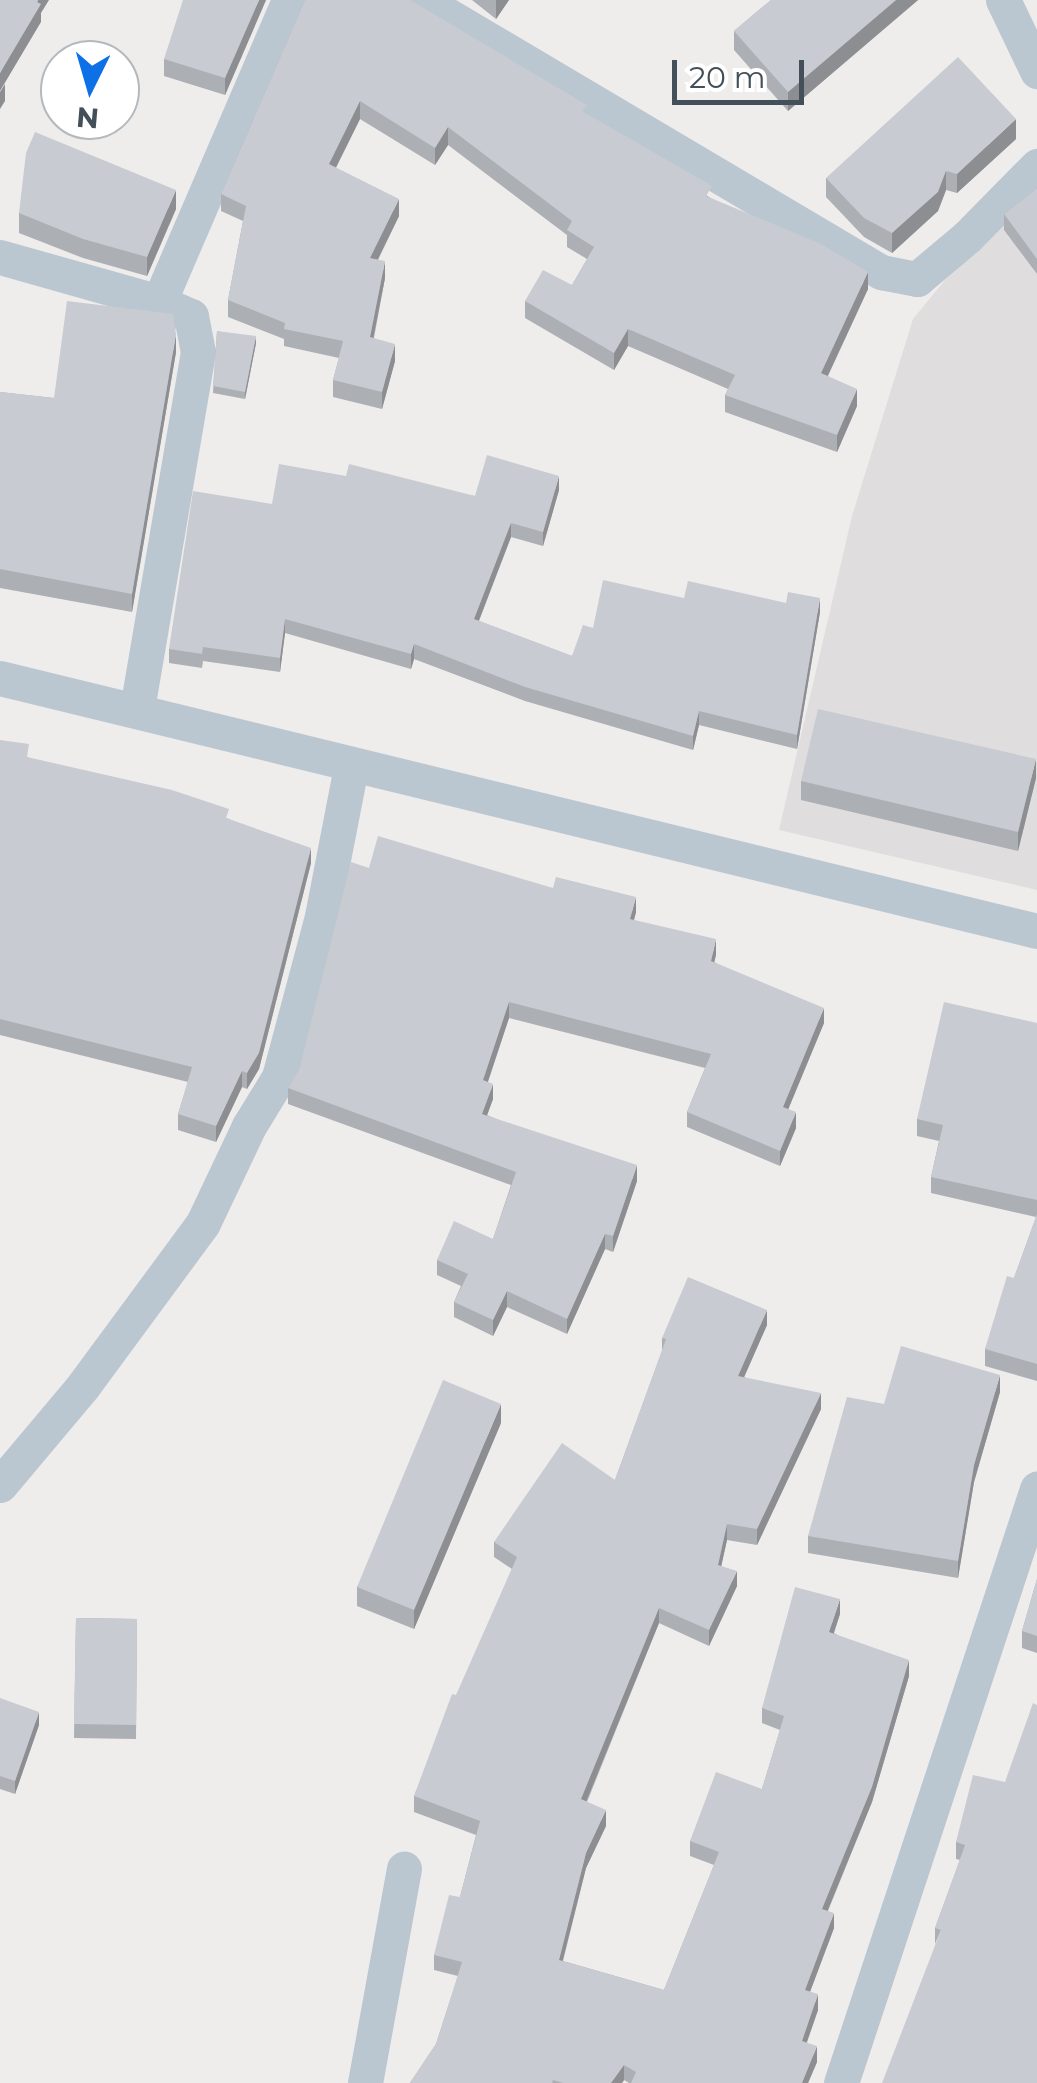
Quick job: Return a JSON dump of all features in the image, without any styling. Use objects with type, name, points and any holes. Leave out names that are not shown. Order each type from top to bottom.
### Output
[{"type":"street","points":[[159,302],[289,0]]},
{"type":"street","points":[[422,0],[881,272],[916,278],[967,237],[1037,166]]},
{"type":"street","points":[[1003,0],[1037,71]]},
{"type":"street","points":[[0,257],[159,302],[192,316],[198,352],[137,709]]},
{"type":"street","points":[[0,678],[137,709],[350,767],[1037,931]]},
{"type":"street","points":[[0,1485],[83,1386],[203,1223],[249,1126],[279,1077],[322,916],[350,767]]},
{"type":"street","points":[[842,2083],[1037,1489]]},
{"type":"street","points":[[365,2083],[404,1869]]},
{"type":"shaded area","points":[[1037,180],[1037,890],[779,830],[852,516],[913,319],[1011,200]]},
{"type":"building","points":[[0,0],[38,0],[41,4],[0,73]]},
{"type":"building","points":[[183,0],[259,0],[225,78],[164,59]]},
{"type":"building","points":[[305,0],[410,0],[587,105],[582,111],[712,186],[706,196],[821,244],[868,272],[821,373],[857,389],[837,435],[725,395],[735,375],[628,329],[614,353],[525,301],[543,270],[572,285],[594,247],[567,230],[572,221],[448,127],[435,148],[360,101],[329,164],[399,199],[370,258],[385,261],[370,337],[395,344],[382,392],[333,380],[343,341],[284,329],[285,323],[228,300],[246,206],[221,194]]},
{"type":"building","points":[[771,0],[896,0],[788,92],[734,31]]},
{"type":"building","points":[[958,57],[1016,119],[957,174],[946,171],[938,192],[892,233],[864,218],[826,178]]},
{"type":"building","points":[[35,132],[40,134],[40,140],[54,140],[176,190],[147,257],[83,239],[19,213],[26,153]]},
{"type":"building","points":[[1037,188],[1037,259],[1004,214]]},
{"type":"building","points":[[67,301],[173,314],[176,334],[132,594],[0,569],[0,392],[54,398]]},
{"type":"building","points":[[217,331],[256,336],[245,392],[213,386]]},
{"type":"building","points":[[487,455],[559,476],[543,532],[511,523],[474,619],[572,656],[583,625],[593,628],[603,580],[684,598],[688,581],[786,603],[788,592],[820,598],[797,735],[699,711],[693,736],[525,687],[414,644],[411,654],[285,619],[280,658],[203,647],[202,654],[169,649],[193,491],[272,504],[279,464],[346,476],[349,464],[475,496]]},
{"type":"building","points":[[818,709],[1036,759],[1018,832],[801,781]]},
{"type":"building","points":[[0,740],[29,744],[27,757],[172,790],[229,809],[226,818],[311,848],[259,1053],[247,1073],[242,1071],[216,1126],[178,1114],[192,1067],[0,1019]]},
{"type":"building","points":[[378,836],[553,888],[556,877],[636,897],[630,919],[716,939],[711,961],[824,1008],[783,1107],[796,1112],[780,1151],[687,1112],[711,1054],[509,1002],[483,1080],[493,1084],[482,1114],[637,1165],[613,1236],[605,1234],[567,1319],[507,1291],[493,1320],[454,1302],[468,1274],[437,1260],[454,1221],[493,1239],[516,1172],[288,1088],[300,1067],[351,862],[369,868]]},
{"type":"building","points":[[944,1002],[1037,1023],[1037,1200],[931,1177],[943,1125],[917,1119]]},
{"type":"building","points":[[1037,1214],[1037,1364],[985,1349],[1007,1276],[1014,1278]]},
{"type":"building","points":[[688,1277],[767,1310],[738,1376],[821,1393],[757,1529],[727,1524],[718,1565],[737,1571],[709,1630],[659,1608],[581,1799],[606,1810],[586,1853],[559,1960],[664,1990],[719,1852],[690,1841],[716,1772],[762,1789],[784,1716],[762,1708],[795,1587],[840,1599],[829,1632],[909,1660],[872,1787],[822,1909],[834,1913],[805,1990],[818,1994],[802,2041],[817,2046],[802,2083],[631,2083],[636,2072],[624,2065],[611,2083],[410,2083],[436,2044],[462,1962],[434,1955],[449,1895],[460,1897],[480,1821],[414,1796],[452,1694],[456,1695],[517,1557],[494,1542],[562,1443],[615,1480],[666,1339],[662,1338]]},
{"type":"building","points":[[901,1346],[1000,1375],[974,1465],[958,1561],[808,1536],[847,1397],[884,1404]]},
{"type":"building","points":[[443,1380],[501,1404],[414,1610],[357,1587]]},
{"type":"building","points":[[1037,1579],[1037,1636],[1022,1631]]},
{"type":"building","points":[[76,1618],[137,1619],[136,1725],[74,1724]]},
{"type":"building","points":[[0,1698],[39,1712],[15,1781],[0,1776]]},
{"type":"building","points":[[1033,1703],[1037,1705],[1037,2083],[882,2083],[941,1930],[935,1928],[965,1845],[956,1842],[973,1775],[1005,1782]]}]
